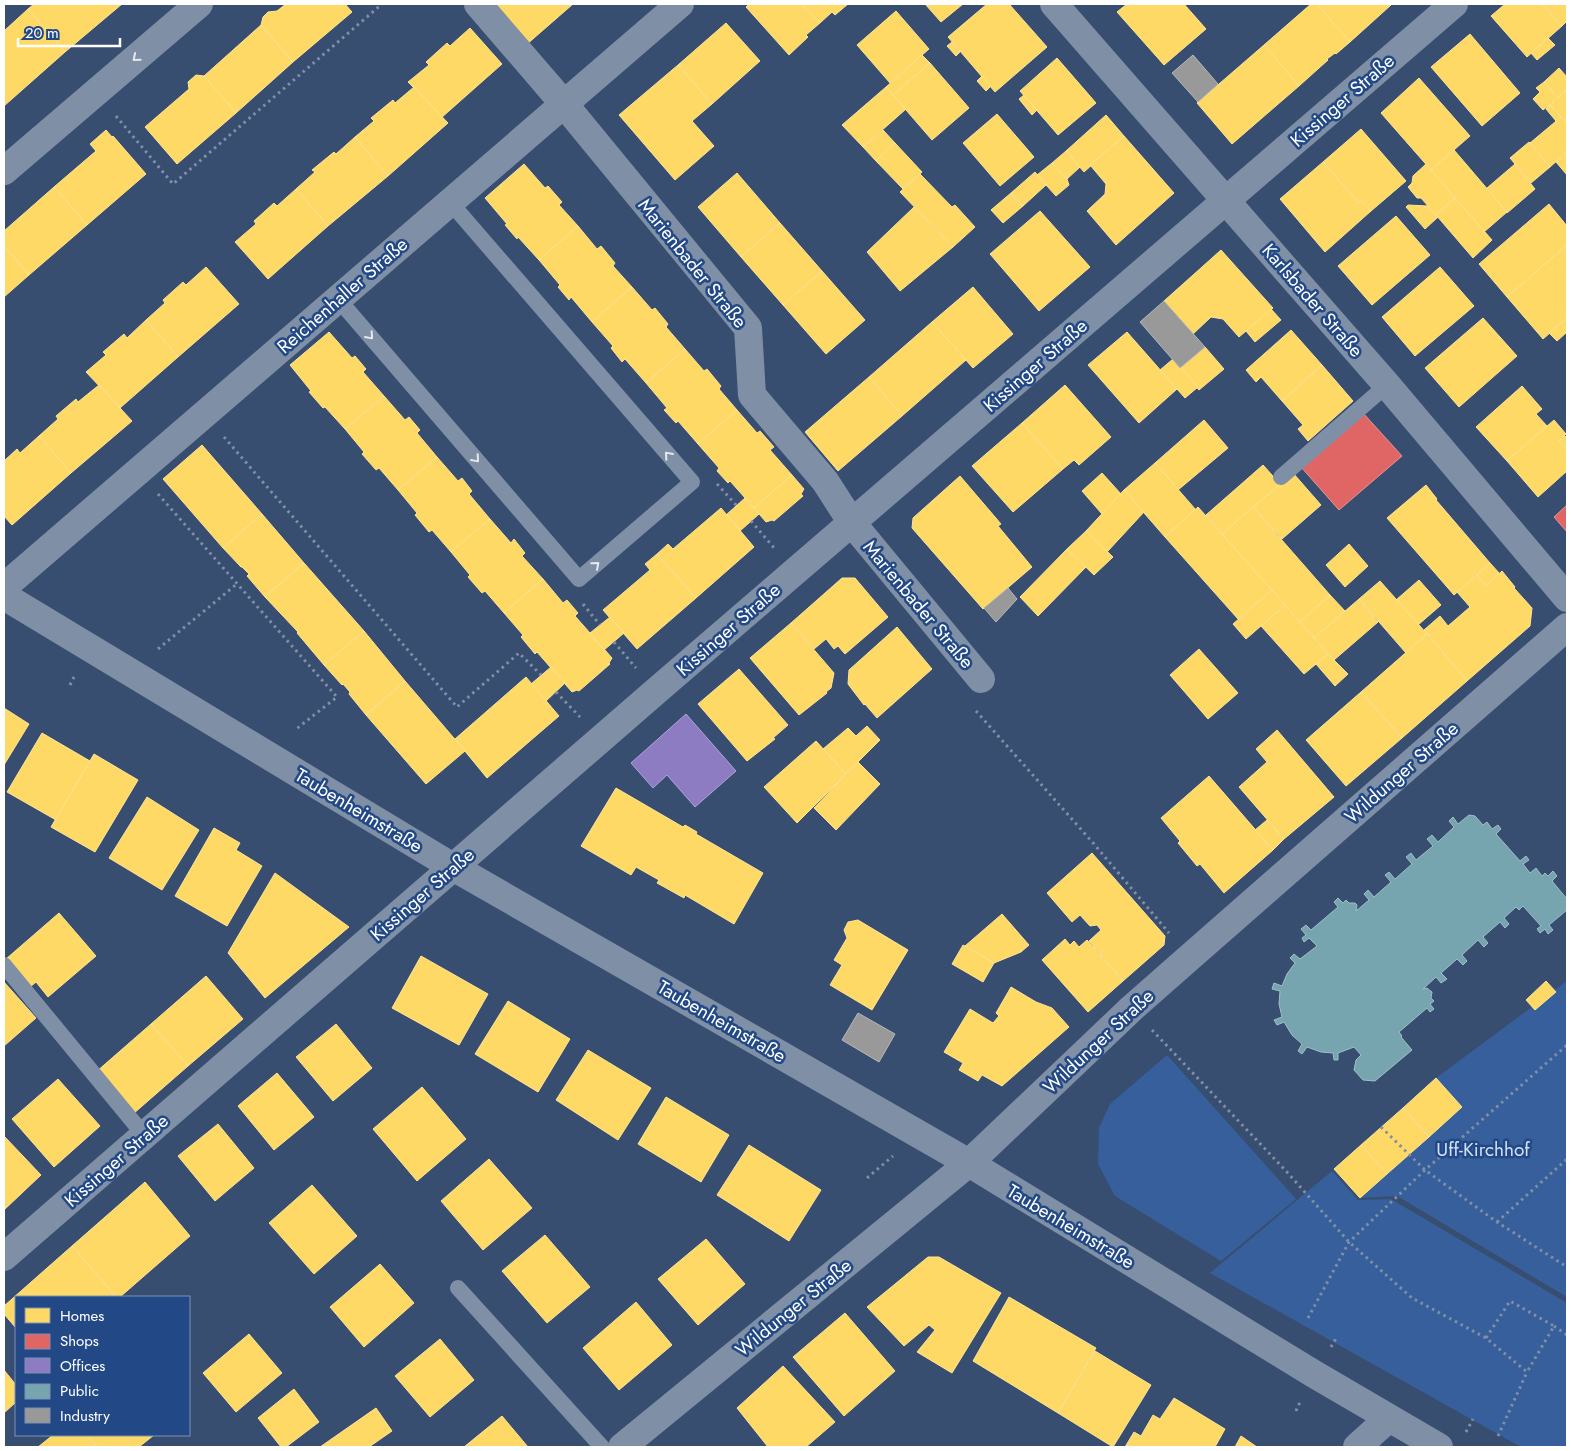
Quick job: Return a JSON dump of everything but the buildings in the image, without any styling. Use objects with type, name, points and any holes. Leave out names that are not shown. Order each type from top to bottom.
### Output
[{"type":"street","points":[[4,171],[199,4]]},
{"type":"street","name":"Marienbader Straße","points":[[478,4],[564,104],[748,328],[752,395],[825,481],[852,523],[981,679]]},
{"type":"street","name":"Reichenhaller Straße","points":[[4,587],[680,4]]},
{"type":"street","name":"Karlsbader Straße","points":[[1054,4],[1387,385],[1567,598]]},
{"type":"street","name":"Kissinger Straße","points":[[4,1257],[453,867],[1454,4]]},
{"type":"street","name":"Taubenheimstraße","points":[[4,596],[453,867],[969,1163],[1388,1419],[1439,1447]]},
{"type":"street","name":"Wildunger Straße","points":[[622,1447],[969,1163],[1132,1008],[1567,629]]},
{"type":"street","points":[[1357,1447],[1388,1419]]},
{"type":"lane","points":[[338,299],[579,579],[692,482],[450,202]]},
{"type":"lane","points":[[1281,477],[1387,385]]},
{"type":"lane","points":[[4,965],[144,1135]]},
{"type":"lane","points":[[458,1288],[602,1447]]},
{"type":"path","points":[[96,92],[173,184],[382,4]]},
{"type":"path","points":[[205,414],[457,707],[520,653],[541,675]]},
{"type":"path","points":[[138,472],[238,583],[337,698],[295,730]]},
{"type":"path","points":[[158,649],[238,583]]},
{"type":"path","points":[[981,679],[972,706],[1094,844],[1190,957]]},
{"type":"path","points":[[1132,1008],[1287,1172],[1349,1242],[1412,1298],[1486,1338],[1527,1372]]},
{"type":"path","points":[[1308,1318],[1349,1242],[1425,1170],[1567,1045]]},
{"type":"path","points":[[1381,1127],[1425,1170],[1497,1222],[1567,1267]]},
{"type":"path","points":[[1497,1222],[1567,1159]]},
{"type":"path","points":[[1486,1338],[1510,1301],[1567,1334]]},
{"type":"path","points":[[1498,1436],[1527,1372],[1554,1326]]},
{"type":"green space","name":"Uff-Kirchhof","points":[[1567,981],[1567,1297],[1397,1196],[1360,1198],[1334,1169],[1436,1078]]},
{"type":"green space","points":[[1167,1055],[1296,1199],[1221,1261],[1115,1196],[1098,1164],[1099,1128],[1110,1104]]},
{"type":"green space","points":[[1332,1171],[1358,1200],[1391,1199],[1567,1303],[1567,1447],[1521,1447],[1210,1273]]}]
